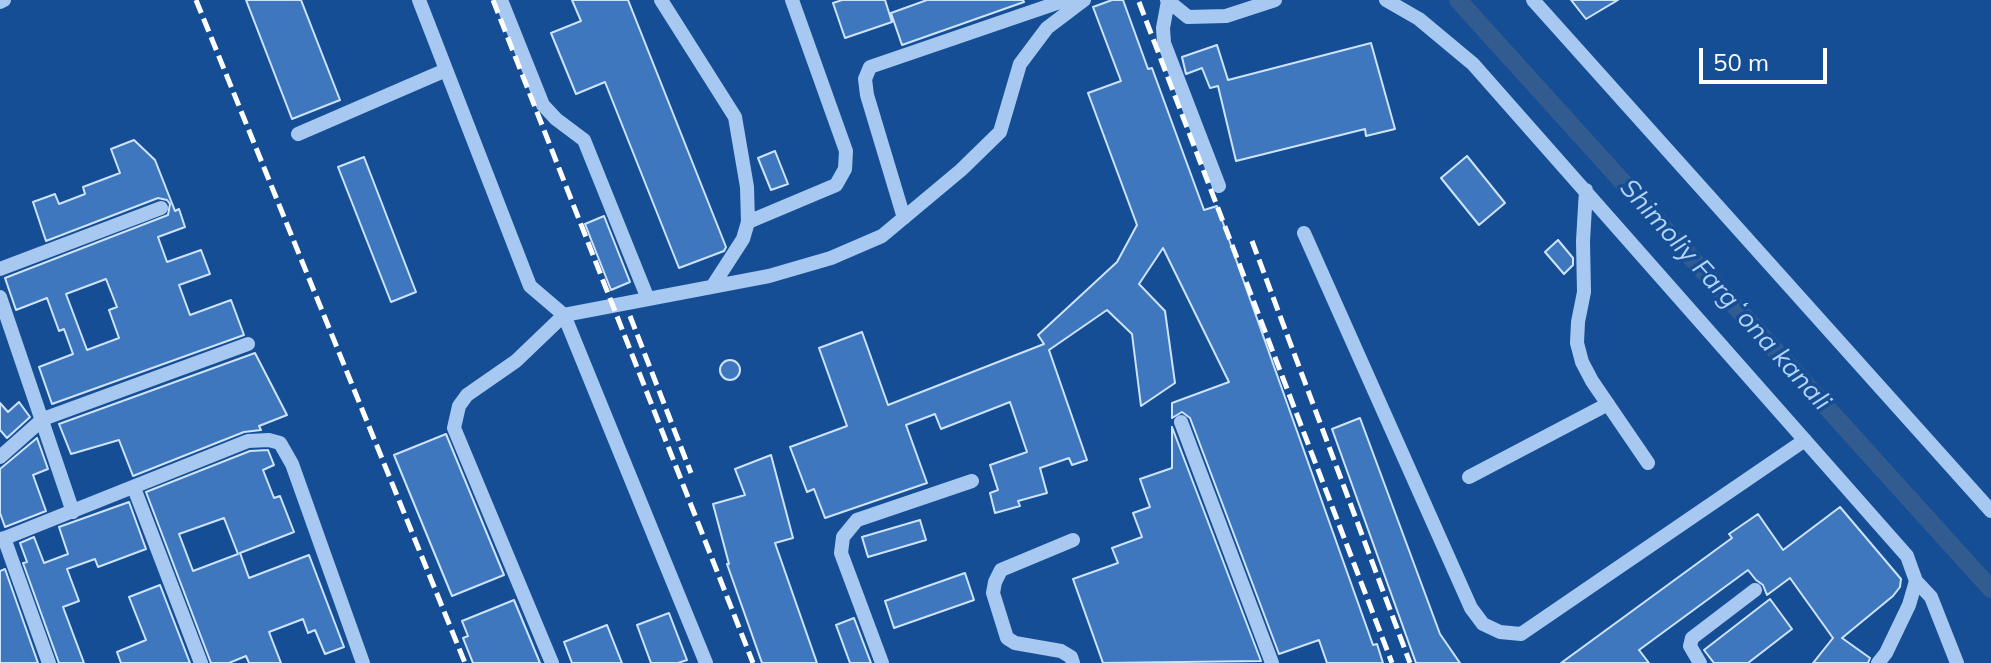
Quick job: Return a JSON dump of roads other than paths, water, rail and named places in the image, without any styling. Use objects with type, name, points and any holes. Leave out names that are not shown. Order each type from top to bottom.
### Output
[{"type":"street","points":[[419,0],[530,286],[564,315],[706,663]]},
{"type":"street","points":[[501,0],[543,105],[584,140],[648,299]]},
{"type":"street","points":[[661,0],[735,117],[747,187],[748,222],[743,239],[712,287]]},
{"type":"street","points":[[748,222],[836,185],[845,169],[846,151],[792,0]]},
{"type":"street","points":[[904,218],[867,95],[865,79],[870,67],[1066,0]]},
{"type":"street","points":[[552,663],[454,428],[459,406],[467,395],[516,361],[564,315],[769,276],[831,258],[882,236],[961,170],[1000,132],[1020,64],[1047,28],[1084,0]]},
{"type":"street","points":[[1168,0],[1188,17],[1226,16],[1275,0]]},
{"type":"street","points":[[1168,0],[1164,43],[1219,186]]},
{"type":"street","points":[[1386,0],[1419,19],[1473,64],[1907,556],[1916,581],[1931,597],[1957,663]]},
{"type":"street","points":[[1533,0],[1991,511]]},
{"type":"street","points":[[298,134],[446,70]]},
{"type":"street","points":[[1586,190],[1584,292],[1577,343],[1582,362],[1648,463]]},
{"type":"street","points":[[0,269],[161,208]]},
{"type":"street","points":[[1304,233],[1471,608],[1483,624],[1500,632],[1521,634],[1805,440]]},
{"type":"street","points":[[0,297],[73,512]]},
{"type":"street","points":[[0,457],[43,419],[248,344]]},
{"type":"street","points":[[1469,477],[1608,404]]},
{"type":"street","points":[[1181,422],[1272,663]]},
{"type":"street","points":[[49,663],[2,539],[248,441],[269,440],[280,443],[292,464],[363,663]]},
{"type":"street","points":[[882,663],[841,553],[843,537],[857,520],[972,481]]},
{"type":"street","points":[[134,488],[201,663]]},
{"type":"street","points":[[1073,540],[1001,570],[993,593],[1007,638],[1015,643],[1061,651],[1071,657],[1073,663]]},
{"type":"street","points":[[1878,663],[1909,605],[1916,581]]},
{"type":"street","points":[[1700,663],[1690,646],[1692,638],[1755,590]]},
{"type":"waterway","name":"Shimoliy Fargʻona kanali","points":[[1458,0],[1991,589]]},
{"type":"railway","points":[[196,0],[465,663]]},
{"type":"railway","points":[[493,0],[753,663]]},
{"type":"railway","points":[[1139,2],[1392,663]]},
{"type":"railway","points":[[1252,241],[1410,663]]},
{"type":"railway","points":[[630,316],[691,473]]}]
